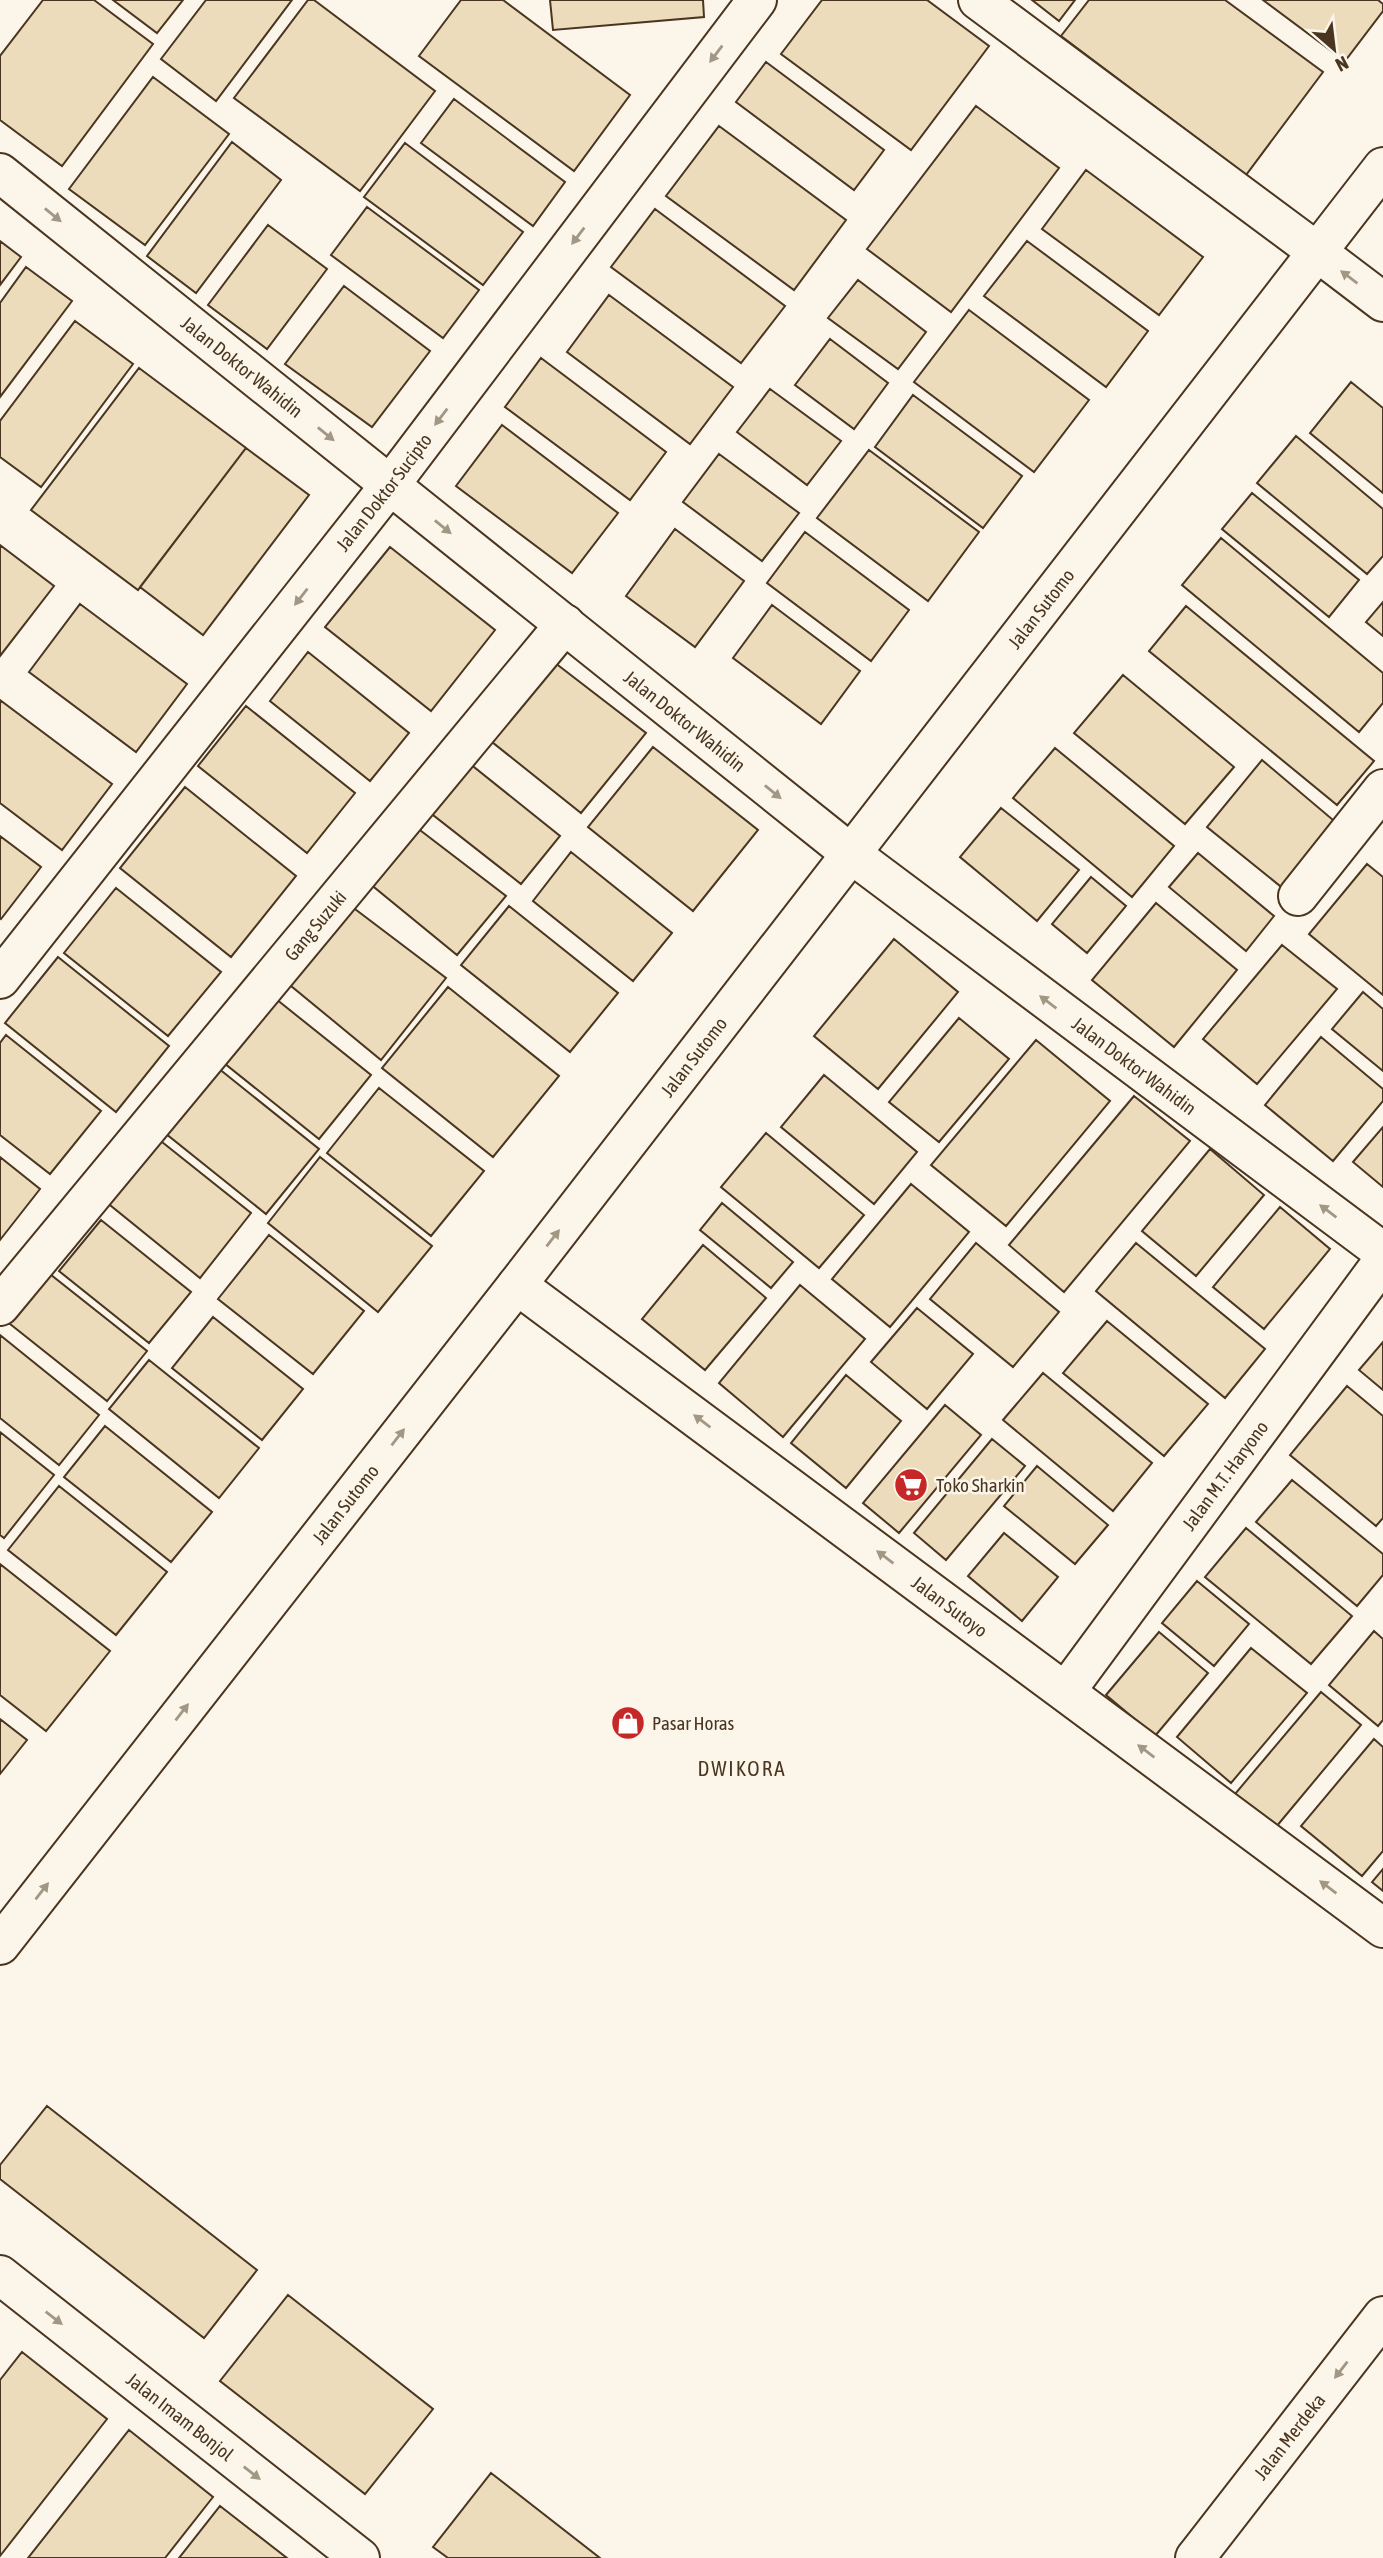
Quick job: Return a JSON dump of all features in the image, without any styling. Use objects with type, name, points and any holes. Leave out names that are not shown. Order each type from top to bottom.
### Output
[{"type":"street","name":"Jalan Doktor Sucipto","points":[[0,979],[390,485],[757,0]]},
{"type":"street","points":[[978,0],[1383,302]]},
{"type":"street","name":"Jalan Sutomo","points":[[0,1945],[517,1285],[1383,167]]},
{"type":"street","name":"Jalan Doktor Wahidin","points":[[0,173],[850,853],[1383,1252]]},
{"type":"street","name":"Gang Suzuki","points":[[0,1306],[565,624]]},
{"type":"street","points":[[1298,896],[1383,789]]},
{"type":"street","name":"Jalan M.T. Haryono","points":[[1066,1691],[1383,1261]]},
{"type":"street","name":"Jalan Sutoyo","points":[[517,1285],[1383,1928]]},
{"type":"street","name":"Jalan Imam Bonjol","points":[[0,2276],[357,2557]]},
{"type":"street","name":"Jalan Merdeka","points":[[1195,2558],[1383,2316]]},
{"type":"building","points":[[43,0],[94,0],[153,44],[62,166],[0,120],[0,56]]},
{"type":"building","points":[[113,0],[183,0],[157,33]]},
{"type":"building","points":[[206,0],[292,0],[216,101],[161,59]]},
{"type":"building","points":[[308,0],[314,0],[435,91],[360,191],[234,98]]},
{"type":"building","points":[[461,0],[503,0],[630,95],[574,171],[419,56]]},
{"type":"building","points":[[550,0],[703,0],[704,17],[553,30]]},
{"type":"building","points":[[822,0],[927,0],[989,46],[911,150],[781,54]]},
{"type":"building","points":[[1032,0],[1075,0],[1059,21]]},
{"type":"building","points":[[1089,0],[1225,0],[1323,72],[1246,175],[1061,36]]},
{"type":"building","points":[[1263,0],[1378,0],[1383,4],[1383,11],[1345,61]]},
{"type":"building","points":[[766,62],[884,150],[854,190],[736,102]]},
{"type":"building","points":[[153,77],[229,134],[145,245],[69,189]]},
{"type":"building","points":[[454,99],[565,182],[533,226],[421,143]]},
{"type":"building","points":[[976,106],[1059,168],[951,312],[867,249]]},
{"type":"building","points":[[719,126],[846,220],[794,290],[666,196]]},
{"type":"building","points":[[232,142],[281,180],[196,293],[147,256]]},
{"type":"building","points":[[405,143],[523,232],[483,285],[364,197]]},
{"type":"building","points":[[1086,170],[1203,257],[1159,315],[1042,229]]},
{"type":"building","points":[[367,207],[479,290],[443,338],[331,255]]},
{"type":"building","points":[[655,209],[785,306],[741,363],[611,267]]},
{"type":"building","points":[[268,225],[327,269],[267,349],[208,305]]},
{"type":"building","points":[[0,241],[21,257],[0,285]]},
{"type":"building","points":[[1027,241],[1148,331],[1106,387],[984,296]]},
{"type":"building","points":[[26,267],[72,301],[0,397],[0,303]]},
{"type":"building","points":[[858,280],[926,332],[898,369],[828,318]]},
{"type":"building","points":[[344,286],[430,351],[372,427],[285,364]]},
{"type":"building","points":[[609,295],[733,387],[690,444],[567,352]]},
{"type":"building","points":[[969,310],[1089,400],[1034,472],[914,382]]},
{"type":"building","points":[[75,321],[133,364],[41,487],[0,457],[0,421]]},
{"type":"building","points":[[830,339],[888,383],[854,429],[795,385]]},
{"type":"building","points":[[541,358],[666,452],[630,500],[505,407]]},
{"type":"building","points":[[139,368],[246,448],[138,590],[31,510]]},
{"type":"building","points":[[1351,382],[1383,408],[1383,493],[1310,433]]},
{"type":"building","points":[[770,389],[841,441],[807,485],[737,432]]},
{"type":"building","points":[[913,395],[1022,476],[983,528],[875,447]]},
{"type":"building","points":[[502,425],[618,513],[572,573],[456,486]]},
{"type":"building","points":[[1296,436],[1383,509],[1383,556],[1367,574],[1257,483]]},
{"type":"building","points":[[246,448],[309,495],[203,635],[140,587]]},
{"type":"building","points":[[869,450],[979,532],[928,601],[817,518]]},
{"type":"building","points":[[719,454],[799,513],[762,561],[683,502]]},
{"type":"building","points":[[1252,493],[1359,580],[1329,617],[1222,529]]},
{"type":"building","points":[[675,529],[744,581],[695,647],[626,596]]},
{"type":"building","points":[[805,532],[909,610],[871,661],[767,583]]},
{"type":"building","points":[[1221,538],[1383,673],[1383,703],[1359,732],[1182,585]]},
{"type":"building","points":[[0,545],[54,586],[0,656]]},
{"type":"building","points":[[390,547],[495,630],[431,711],[325,627]]},
{"type":"building","points":[[1383,602],[1383,636],[1366,622]]},
{"type":"building","points":[[80,604],[187,684],[136,752],[29,672]]},
{"type":"building","points":[[772,605],[860,671],[821,724],[733,658]]},
{"type":"building","points":[[1186,606],[1374,761],[1337,805],[1149,651]]},
{"type":"building","points":[[308,652],[409,733],[370,781],[270,701]]},
{"type":"building","points":[[550,659],[646,733],[581,813],[487,738]]},
{"type":"building","points":[[1123,675],[1234,767],[1185,824],[1074,733]]},
{"type":"building","points":[[0,700],[112,784],[62,850],[0,803]]},
{"type":"building","points":[[246,706],[355,793],[307,853],[198,766]]},
{"type":"building","points":[[653,747],[758,830],[693,911],[588,827]]},
{"type":"building","points":[[1055,748],[1174,846],[1132,897],[1013,798]]},
{"type":"building","points":[[459,755],[560,836],[521,884],[419,804]]},
{"type":"building","points":[[1262,760],[1339,825],[1285,890],[1207,827]]},
{"type":"building","points":[[185,787],[296,876],[231,957],[120,868]]},
{"type":"building","points":[[1001,808],[1079,870],[1037,921],[960,857]]},
{"type":"building","points":[[412,824],[506,896],[457,955],[369,883]]},
{"type":"building","points":[[0,836],[41,867],[1,919],[0,918]]},
{"type":"building","points":[[571,852],[672,933],[633,981],[533,901]]},
{"type":"building","points":[[1198,853],[1274,916],[1246,951],[1169,887]]},
{"type":"building","points":[[1367,864],[1383,877],[1383,995],[1309,934]]},
{"type":"building","points":[[1091,877],[1126,906],[1087,953],[1052,924]]},
{"type":"building","points":[[116,888],[221,972],[168,1036],[64,953]]},
{"type":"building","points":[[347,903],[446,978],[381,1060],[285,981]]},
{"type":"building","points":[[1156,903],[1237,970],[1174,1047],[1092,980]]},
{"type":"building","points":[[509,906],[618,993],[570,1052],[461,965]]},
{"type":"building","points":[[894,939],[958,992],[878,1089],[814,1036]]},
{"type":"building","points":[[1282,945],[1337,989],[1257,1084],[1203,1039]]},
{"type":"building","points":[[58,957],[169,1046],[116,1112],[5,1023]]},
{"type":"building","points":[[448,987],[559,1076],[493,1157],[382,1068]]},
{"type":"building","points":[[266,991],[371,1075],[319,1139],[214,1055]]},
{"type":"building","points":[[1363,992],[1383,1009],[1383,1071],[1332,1029]]},
{"type":"building","points":[[959,1018],[1009,1059],[939,1142],[889,1102]]},
{"type":"building","points":[[6,1035],[101,1111],[50,1174],[0,1135],[0,1043]]},
{"type":"building","points":[[1321,1037],[1383,1089],[1383,1101],[1333,1161],[1265,1105]]},
{"type":"building","points":[[1036,1040],[1110,1101],[1006,1226],[931,1165]]},
{"type":"building","points":[[208,1060],[319,1149],[266,1214],[155,1125]]},
{"type":"building","points":[[824,1075],[917,1152],[874,1204],[781,1127]]},
{"type":"building","points":[[379,1088],[484,1171],[431,1236],[327,1153]]},
{"type":"building","points":[[1134,1096],[1190,1141],[1064,1292],[1009,1245]]},
{"type":"building","points":[[1383,1127],[1383,1187],[1353,1162]]},
{"type":"building","points":[[766,1133],[864,1215],[819,1268],[721,1187]]},
{"type":"building","points":[[157,1138],[251,1213],[200,1278],[105,1201]]},
{"type":"building","points":[[1210,1149],[1264,1195],[1196,1276],[1142,1231]]},
{"type":"building","points":[[0,1157],[40,1189],[0,1240]]},
{"type":"building","points":[[320,1157],[432,1246],[378,1312],[268,1223]]},
{"type":"building","points":[[911,1184],[969,1232],[890,1327],[832,1279]]},
{"type":"building","points":[[722,1203],[793,1262],[771,1288],[700,1230]]},
{"type":"building","points":[[1280,1207],[1330,1249],[1264,1329],[1213,1287]]},
{"type":"building","points":[[101,1220],[191,1292],[149,1343],[59,1271]]},
{"type":"building","points":[[269,1235],[364,1311],[313,1374],[218,1299]]},
{"type":"building","points":[[976,1243],[1059,1312],[1013,1367],[930,1299]]},
{"type":"building","points":[[1136,1243],[1265,1349],[1225,1398],[1096,1291]]},
{"type":"building","points":[[703,1245],[766,1298],[705,1370],[642,1319]]},
{"type":"building","points":[[36,1263],[147,1351],[107,1401],[0,1316]]},
{"type":"building","points":[[800,1285],[865,1339],[783,1437],[719,1383]]},
{"type":"building","points":[[917,1308],[973,1354],[927,1409],[871,1362]]},
{"type":"building","points":[[213,1317],[303,1389],[262,1440],[172,1368]]},
{"type":"building","points":[[1107,1321],[1208,1404],[1164,1456],[1063,1373]]},
{"type":"building","points":[[0,1335],[99,1415],[59,1465],[0,1418]]},
{"type":"building","points":[[1383,1342],[1383,1390],[1359,1370]]},
{"type":"building","points":[[149,1360],[259,1448],[219,1498],[109,1409]]},
{"type":"building","points":[[1043,1373],[1152,1463],[1113,1511],[1003,1420]]},
{"type":"building","points":[[846,1375],[901,1421],[846,1488],[791,1443]]},
{"type":"building","points":[[1347,1386],[1383,1416],[1383,1518],[1376,1526],[1290,1455]]},
{"type":"building","points":[[945,1405],[981,1435],[899,1533],[863,1503]]},
{"type":"building","points":[[105,1426],[212,1512],[171,1562],[64,1477]]},
{"type":"building","points":[[0,1432],[54,1475],[4,1538],[0,1535]]},
{"type":"building","points":[[992,1439],[1025,1466],[946,1560],[914,1533]]},
{"type":"building","points":[[1037,1466],[1108,1525],[1075,1564],[1004,1506]]},
{"type":"building","points":[[1292,1480],[1383,1554],[1383,1575],[1357,1606],[1256,1522]]},
{"type":"building","points":[[59,1486],[167,1572],[116,1635],[8,1550]]},
{"type":"building","points":[[1246,1528],[1352,1616],[1311,1664],[1205,1577]]},
{"type":"building","points":[[1004,1533],[1058,1577],[1022,1621],[968,1576]]},
{"type":"building","points":[[0,1564],[110,1651],[46,1731],[0,1695]]},
{"type":"building","points":[[1197,1581],[1249,1624],[1214,1666],[1162,1623]]},
{"type":"building","points":[[1374,1631],[1383,1639],[1383,1720],[1378,1726],[1329,1685]]},
{"type":"building","points":[[1159,1632],[1208,1673],[1155,1736],[1106,1695]]},
{"type":"building","points":[[1251,1648],[1307,1693],[1231,1783],[1177,1737]]},
{"type":"building","points":[[1321,1692],[1361,1725],[1276,1827],[1235,1794]]},
{"type":"building","points":[[0,1719],[27,1740],[0,1774]]},
{"type":"building","points":[[1374,1739],[1383,1747],[1383,1851],[1362,1876],[1301,1826]]},
{"type":"building","points":[[1383,1869],[1383,1891],[1372,1882]]},
{"type":"building","points":[[47,2106],[257,2270],[204,2338],[0,2179],[0,2165]]},
{"type":"building","points":[[288,2295],[433,2409],[365,2494],[220,2381]]},
{"type":"building","points":[[22,2352],[107,2419],[0,2556],[0,2380]]},
{"type":"building","points":[[129,2430],[213,2497],[165,2558],[28,2558]]},
{"type":"building","points":[[491,2473],[600,2558],[448,2558],[433,2547]]},
{"type":"building","points":[[220,2506],[287,2558],[179,2558]]},
{"type":"place","name":"Toko Sharkin","points":[[911,1485]]},
{"type":"place","name":"Pasar Horas","points":[[628,1723]]},
{"type":"district","name":"DWIKORA","points":[[742,1768]]}]
